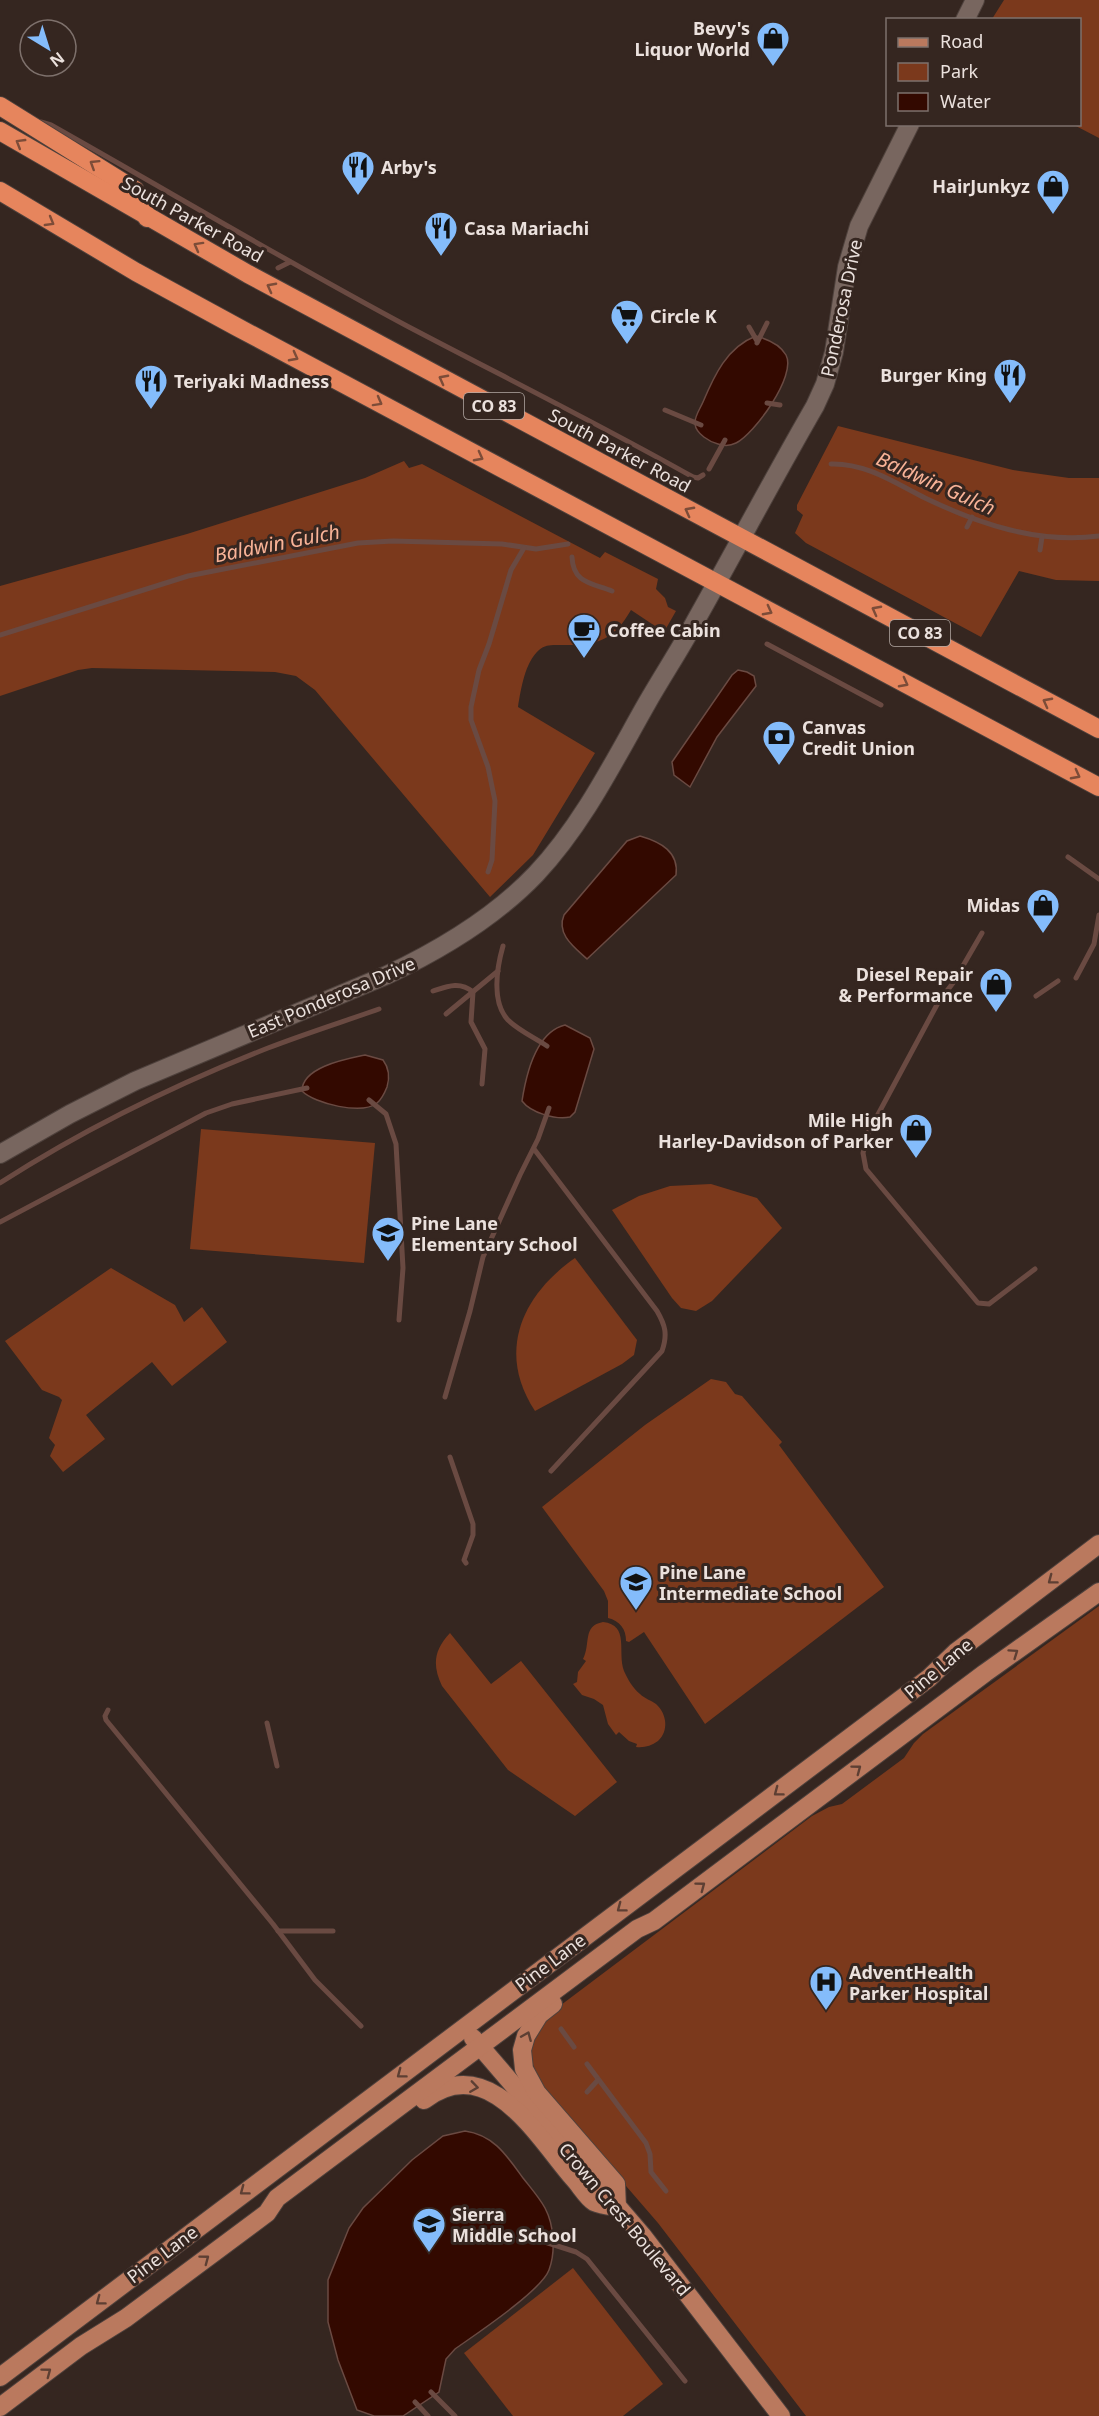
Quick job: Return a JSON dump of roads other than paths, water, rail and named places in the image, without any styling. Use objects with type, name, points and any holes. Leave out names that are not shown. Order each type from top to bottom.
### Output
[{"type":"highway","points":[[0,106],[135,190],[147,218]]},
{"type":"highway","name":"South Parker Road","points":[[0,131],[147,218],[277,290],[1099,729]]},
{"type":"highway","name":"CO 83","points":[[0,191],[156,283],[1099,787]]},
{"type":"main road","name":"Pine Lane","points":[[0,2377],[929,1678],[956,1652],[1099,1544]]},
{"type":"main road","name":"Pine Lane","points":[[0,2407],[81,2346],[126,2318],[267,2213],[278,2198],[637,1929],[654,1921],[991,1669],[1099,1592]]},
{"type":"main road","points":[[267,2213],[284,2206],[431,2095],[443,2089],[462,2085],[481,2087],[503,2098],[523,2118],[594,2202],[617,2207],[616,2184],[533,2088],[522,2063],[522,2050],[529,2030],[539,2015],[643,1936],[654,1921]]},
{"type":"main road","name":"Crown Crest Boulevard","points":[[464,2027],[642,2235],[781,2416]]},
{"type":"street","points":[[966,18],[975,0]]},
{"type":"street","name":"Ponderosa Drive","points":[[716,583],[816,406],[825,384],[837,341],[847,267],[856,234],[870,200],[909,126]]},
{"type":"street","name":"East Ponderosa Drive","points":[[0,1154],[57,1121],[135,1081],[405,966],[454,938],[512,896],[552,856],[602,781],[716,583]]},
{"type":"water","points":[[756,336],[773,342],[786,355],[788,364],[780,390],[763,417],[744,437],[729,445],[715,443],[698,431],[695,424],[696,416],[712,382],[729,355],[737,347]]},
{"type":"water","points":[[738,670],[754,676],[756,686],[717,737],[690,787],[674,775],[672,762],[732,675]]},
{"type":"water","points":[[640,836],[655,841],[667,849],[675,860],[676,875],[587,959],[564,934],[562,922],[564,915],[627,841]]},
{"type":"water","points":[[565,1025],[590,1038],[594,1049],[575,1112],[570,1117],[564,1118],[544,1115],[531,1109],[522,1101],[526,1079],[540,1045],[555,1029]]},
{"type":"water","points":[[365,1055],[383,1060],[388,1069],[387,1087],[377,1103],[361,1108],[350,1108],[327,1104],[302,1091],[309,1076],[317,1070]]},
{"type":"water","points":[[465,2131],[484,2137],[499,2148],[543,2204],[553,2238],[553,2255],[549,2270],[544,2279],[521,2300],[455,2349],[446,2359],[439,2392],[403,2416],[374,2416],[357,2410],[338,2360],[328,2322],[328,2280],[349,2228],[363,2208],[412,2160],[443,2136]]},
{"type":"waterway","points":[[41,122],[51,125],[407,326],[693,477],[698,478],[703,475]]},
{"type":"waterway","points":[[278,268],[290,262]]},
{"type":"waterway","points":[[757,343],[767,323]]},
{"type":"waterway","points":[[749,327],[757,341]]},
{"type":"waterway","points":[[767,403],[780,405]]},
{"type":"waterway","points":[[665,410],[701,425]]},
{"type":"waterway","points":[[709,469],[725,440]]},
{"type":"waterway","name":"Baldwin Gulch","points":[[831,464],[868,470],[966,516],[1009,530],[1054,537],[1099,536]]},
{"type":"waterway","points":[[967,527],[972,517]]},
{"type":"waterway","points":[[1040,550],[1042,537]]},
{"type":"waterway","name":"Baldwin Gulch","points":[[0,635],[188,576],[358,543],[393,541],[502,544],[536,549],[568,544]]},
{"type":"waterway","points":[[488,872],[492,860],[495,801],[488,767],[471,720],[471,707],[479,670],[511,570],[524,548]]},
{"type":"waterway","points":[[572,557],[573,566],[584,581],[612,591]]},
{"type":"waterway","points":[[767,644],[881,705]]},
{"type":"waterway","points":[[1068,857],[1099,879]]},
{"type":"waterway","points":[[1076,978],[1094,944],[1099,915]]},
{"type":"waterway","points":[[982,933],[953,983],[939,1001],[868,1133],[863,1153],[866,1169],[978,1303],[989,1304],[1035,1269]]},
{"type":"waterway","points":[[503,946],[497,984],[499,1004],[508,1020],[547,1046]]},
{"type":"waterway","points":[[446,1014],[498,971]]},
{"type":"waterway","points":[[1036,996],[1058,981]]},
{"type":"waterway","points":[[433,991],[449,986],[459,986],[473,992],[471,1022],[485,1049],[482,1084]]},
{"type":"waterway","points":[[0,1183],[97,1126],[198,1077],[268,1048],[379,1009]]},
{"type":"waterway","points":[[0,1222],[206,1113],[232,1104],[307,1088]]},
{"type":"waterway","points":[[369,1100],[386,1114],[396,1144],[403,1268],[399,1320]]},
{"type":"waterway","points":[[445,1397],[483,1257],[538,1139],[549,1108]]},
{"type":"waterway","points":[[534,1149],[657,1311],[664,1325],[665,1335],[662,1351],[551,1471]]},
{"type":"waterway","points":[[450,1457],[473,1524],[473,1535],[464,1560],[466,1563]]},
{"type":"waterway","points":[[108,1710],[106,1720],[273,1924],[315,1980],[361,2026]]},
{"type":"waterway","points":[[267,1723],[277,1766]]},
{"type":"waterway","points":[[278,1931],[333,1931]]},
{"type":"waterway","points":[[561,2029],[574,2047]]},
{"type":"waterway","points":[[587,2064],[646,2143],[650,2154],[651,2172],[666,2191]]},
{"type":"waterway","points":[[587,2092],[598,2080]]},
{"type":"waterway","points":[[545,2242],[576,2252],[587,2259],[685,2381]]},
{"type":"waterway","points":[[431,2392],[455,2416]]},
{"type":"waterway","points":[[415,2402],[428,2416]]},
{"type":"place","name":"Bevy's Liquor World","points":[[773,67]]},
{"type":"place","name":"Arby's","points":[[358,196]]},
{"type":"place","name":"HairJunkyz","points":[[1053,215]]},
{"type":"place","name":"Casa Mariachi","points":[[441,257]]},
{"type":"place","name":"Circle K","points":[[627,345]]},
{"type":"place","name":"Burger King","points":[[1010,404]]},
{"type":"place","name":"Teriyaki Madness","points":[[151,410]]},
{"type":"place","name":"Coffee Cabin","points":[[584,659]]},
{"type":"place","name":"Canvas Credit Union","points":[[779,766]]},
{"type":"place","name":"Midas","points":[[1043,934]]},
{"type":"place","name":"Diesel Repair & Performance","points":[[996,1013]]},
{"type":"place","name":"Mile High Harley-Davidson of Parker","points":[[916,1159]]},
{"type":"place","name":"Pine Lane Elementary School","points":[[388,1262]]},
{"type":"place","name":"Pine Lane Intermediate School","points":[[636,1611]]},
{"type":"place","name":"AdventHealth Parker Hospital","points":[[826,2011]]},
{"type":"place","name":"Sierra Middle School","points":[[429,2253]]}]
